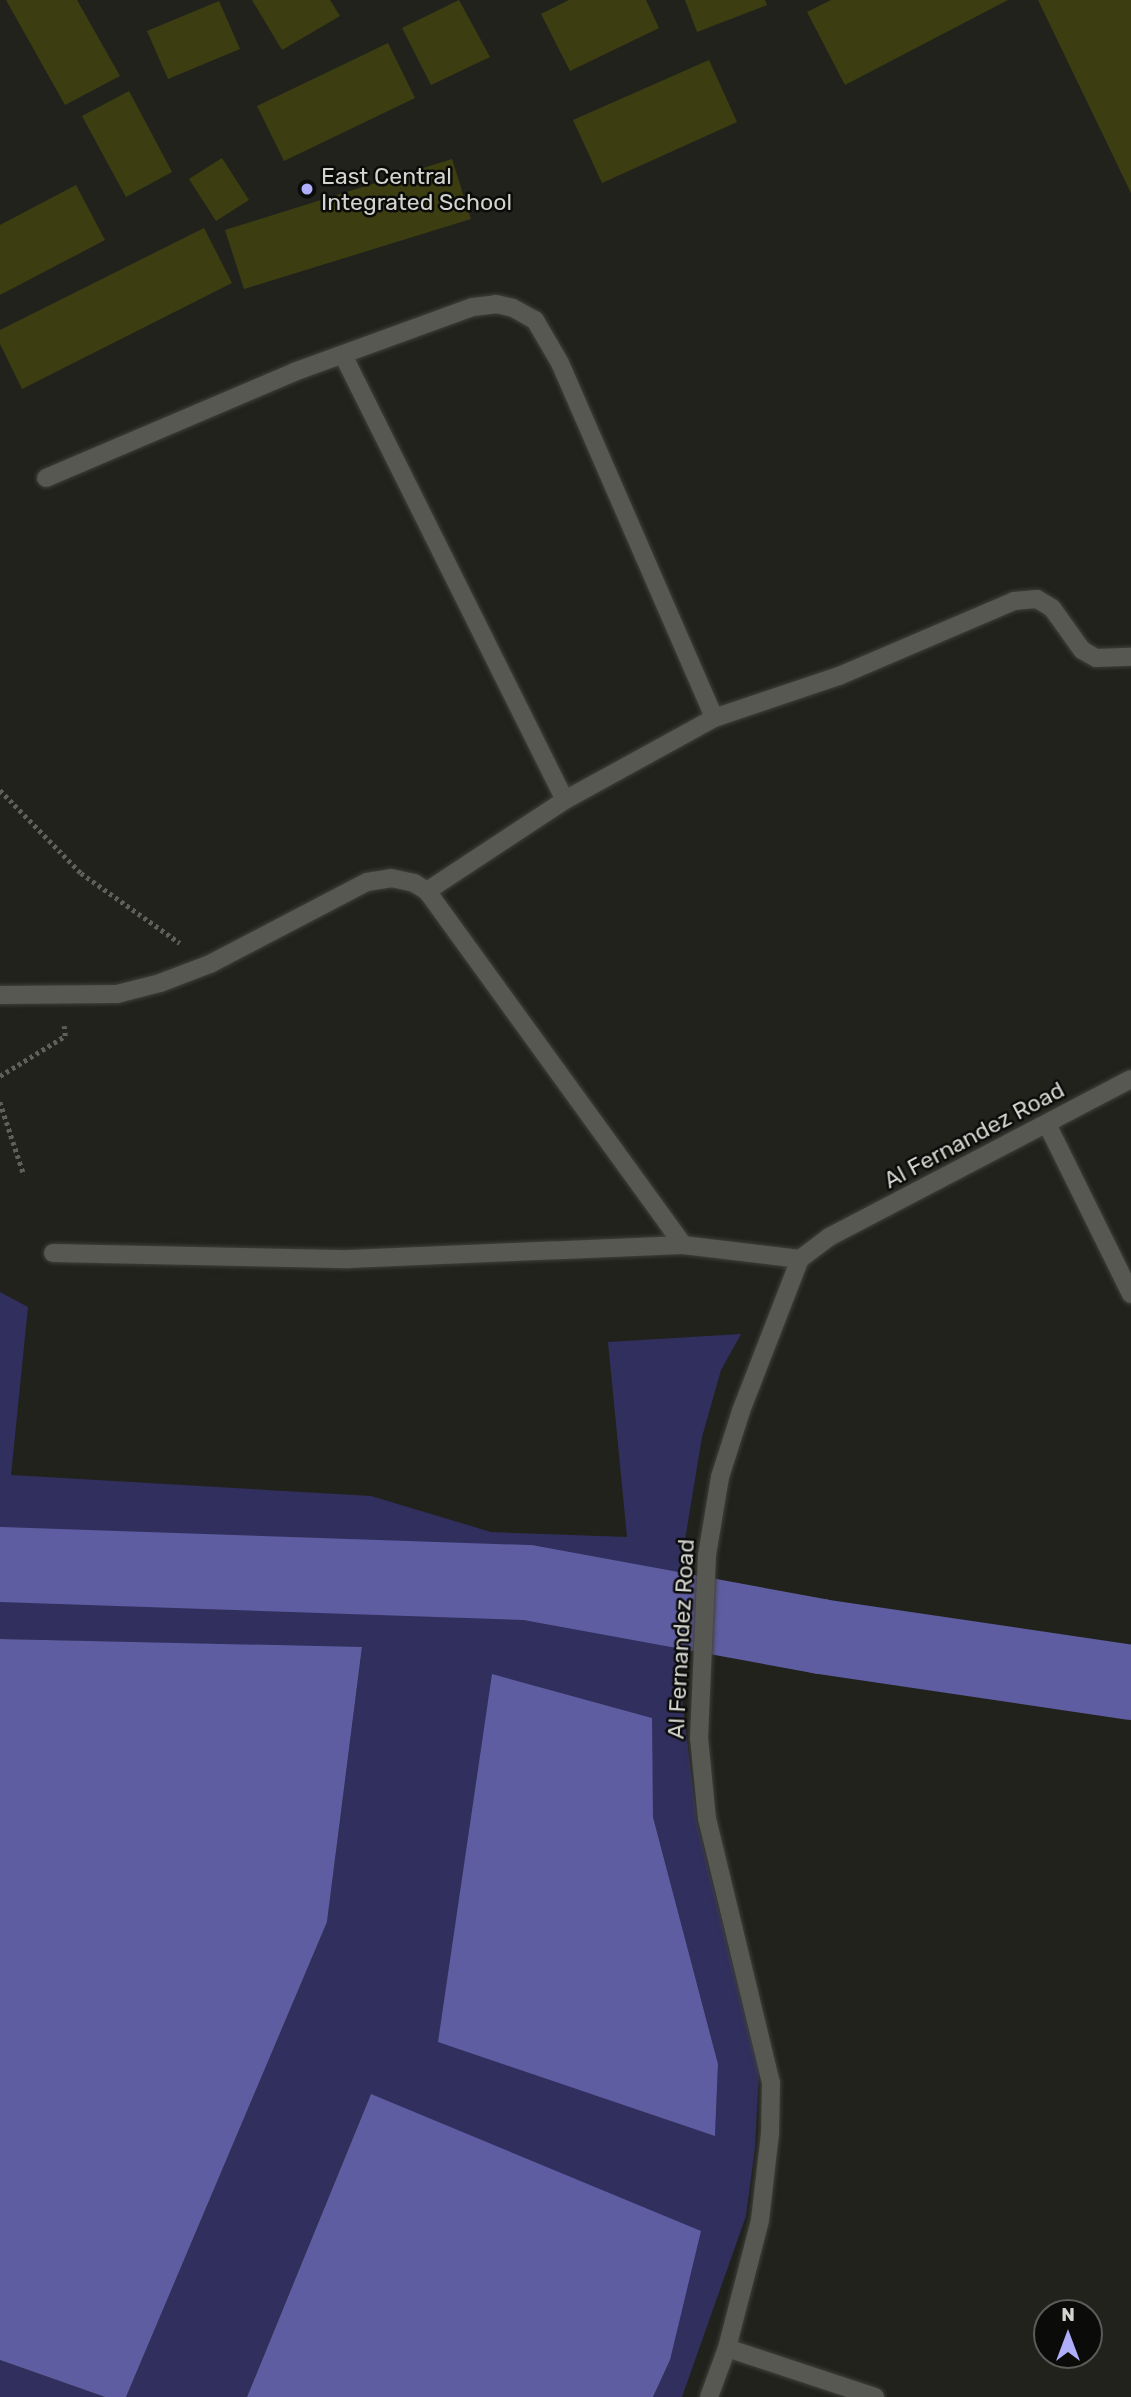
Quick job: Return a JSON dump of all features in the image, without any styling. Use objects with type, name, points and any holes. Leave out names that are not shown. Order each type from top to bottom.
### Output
[{"type":"street","points":[[46,478],[203,408],[474,307],[496,304],[535,320],[560,363],[714,718]]},
{"type":"street","points":[[344,357],[565,800]]},
{"type":"street","points":[[427,891],[565,800],[714,718],[839,676],[1014,601],[1037,599],[1052,608],[1082,650],[1096,658],[1131,657]]},
{"type":"street","points":[[0,995],[63,997],[117,994],[210,964],[367,882],[391,878],[427,891],[683,1245]]},
{"type":"street","name":"Al Fernandez Road","points":[[709,2397],[727,2348],[760,2220],[770,2134],[771,2083],[707,1819],[699,1738],[707,1555],[720,1478],[741,1411],[800,1259],[829,1237],[1131,1079]]},
{"type":"street","points":[[1047,1124],[1131,1294]]},
{"type":"street","points":[[52,1253],[349,1259],[683,1245],[800,1259]]},
{"type":"street","points":[[727,2348],[875,2397]]},
{"type":"path","points":[[0,790],[81,873],[210,964]]},
{"type":"path","points":[[0,1076],[65,1036],[63,997]]},
{"type":"path","points":[[0,1102],[24,1175]]},
{"type":"shaded area","points":[[0,1292],[28,1307],[11,1475],[371,1496],[491,1532],[627,1537],[608,1342],[741,1334],[721,1370],[702,1437],[672,1618],[697,1821],[759,2072],[755,2148],[746,2216],[682,2397],[653,2397],[670,2360],[371,2094],[247,2397],[126,2397],[327,1922],[362,1648],[0,1639]],"holes":[[[493,1675],[651,1718],[653,1817],[718,2064],[715,2136]]]},
{"type":"shaded area","points":[[0,1639],[362,1647],[327,1922],[126,2397],[105,2397],[0,2360]]},
{"type":"shaded area","points":[[492,1674],[652,1718],[653,1817],[718,2064],[715,2136],[438,2042]]},
{"type":"shaded area","points":[[371,2094],[701,2231],[670,2360],[653,2397],[247,2397]]},
{"type":"shaded area","points":[[0,2360],[105,2397],[0,2397]]},
{"type":"building","points":[[6,0],[77,0],[120,76],[65,105]]},
{"type":"building","points":[[252,0],[330,0],[340,16],[282,50]]},
{"type":"building","points":[[459,0],[490,57],[431,85],[402,28]]},
{"type":"building","points":[[569,0],[646,0],[659,28],[570,71],[541,14]]},
{"type":"building","points":[[685,0],[765,0],[767,5],[697,32]]},
{"type":"building","points":[[831,0],[1008,0],[845,85],[807,12]]},
{"type":"building","points":[[1038,0],[1131,0],[1131,193]]},
{"type":"building","points":[[219,1],[240,49],[168,79],[147,31]]},
{"type":"building","points":[[388,43],[415,98],[284,161],[257,106]]},
{"type":"building","points":[[709,60],[737,122],[602,183],[573,120]]},
{"type":"building","points":[[129,91],[172,172],[126,197],[82,116]]},
{"type":"building","points":[[222,158],[249,200],[216,221],[189,179]]},
{"type":"building","points":[[452,159],[471,219],[244,289],[225,230]]},
{"type":"building","points":[[76,185],[105,240],[0,295],[0,225]]},
{"type":"building","points":[[204,228],[232,283],[22,389],[0,344],[0,330]]},
{"type":"waterway","points":[[0,1564],[527,1582],[820,1636],[1131,1682]]},
{"type":"place","name":"East Central Integrated School","points":[[307,189]]}]
